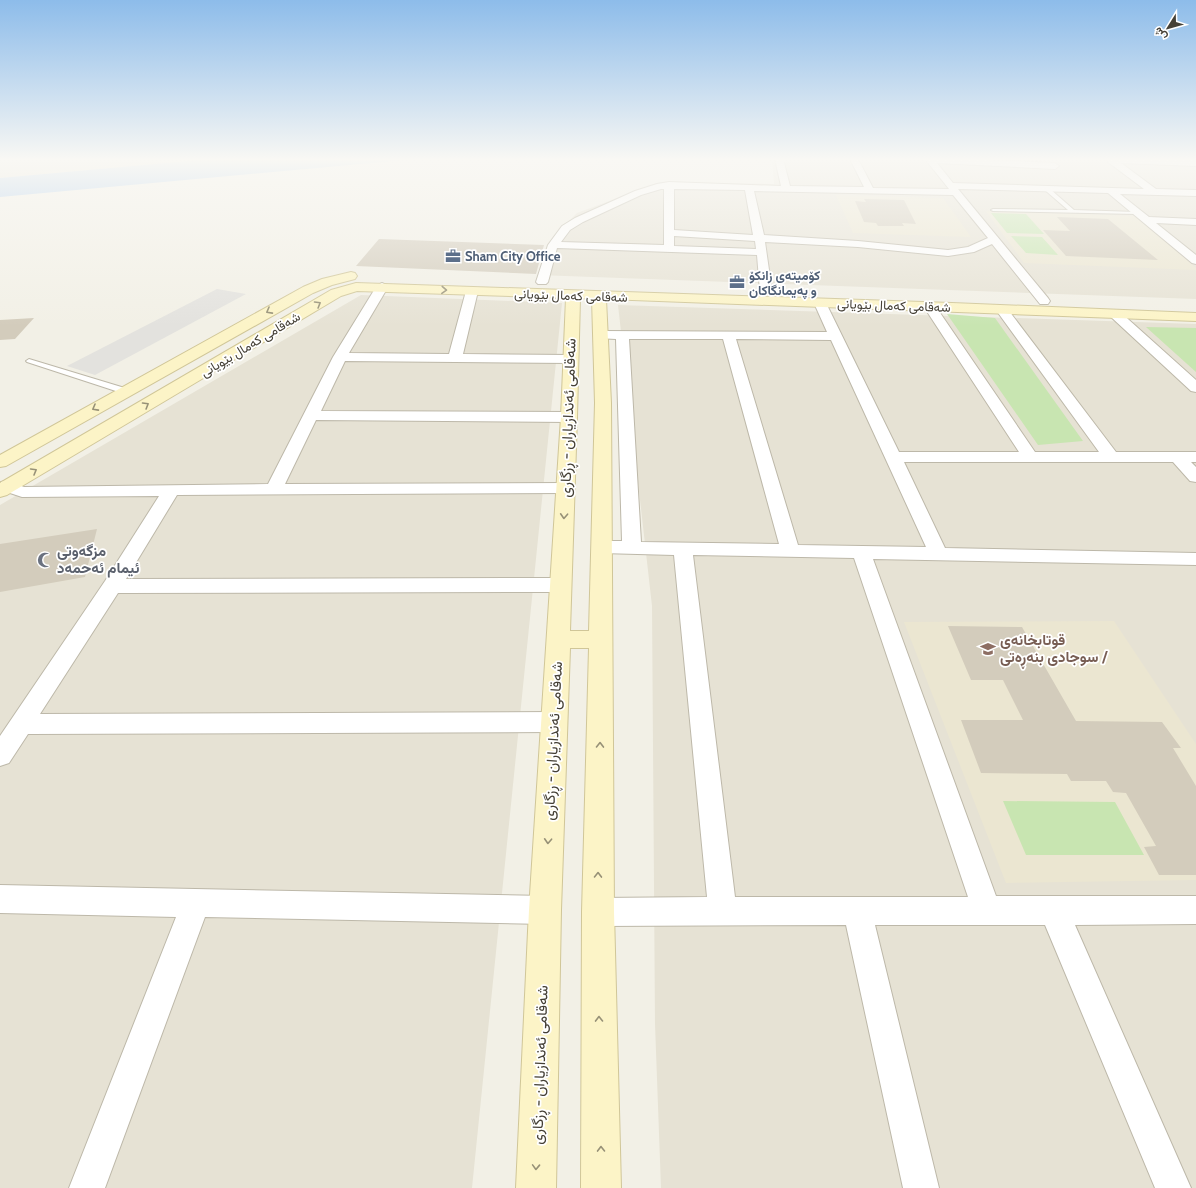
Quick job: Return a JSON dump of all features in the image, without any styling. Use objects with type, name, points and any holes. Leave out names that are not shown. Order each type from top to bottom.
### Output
[{"type":"main road","name":"شەقامی کەمال بێویانی","points":[[0,462],[308,290],[333,280],[350,277],[374,276],[516,287],[573,295],[930,307],[949,302],[1002,310],[1196,318]]},
{"type":"main road","name":"شەقامی کەمال بێویانی","points":[[4,489],[336,293],[356,287],[472,291],[516,287],[542,282],[766,291],[949,302],[1044,301],[1196,308]]},
{"type":"main road","name":"شەقامی ئەندازیاران - ڕزگاری","points":[[536,1188],[545,910],[566,488],[573,295]]},
{"type":"main road","name":"شەقامی ئەندازیاران - ڕزگاری","points":[[599,295],[611,335],[603,403],[601,547],[598,912],[601,1188]]},
{"type":"main road","points":[[558,640],[601,639]]},
{"type":"street","points":[[542,282],[553,245],[566,228],[591,214]]},
{"type":"street","points":[[668,214],[669,249]]},
{"type":"street","points":[[754,214],[762,252],[766,291]]},
{"type":"street","points":[[974,214],[1044,301]]},
{"type":"street","points":[[1140,214],[1196,261]]},
{"type":"street","points":[[1147,220],[1196,222]]},
{"type":"street","points":[[668,233],[759,237],[858,244],[948,253],[970,250],[994,239]]},
{"type":"street","points":[[553,245],[762,252]]},
{"type":"street","points":[[1184,251],[1196,251]]},
{"type":"street","points":[[274,489],[340,357],[382,287]]},
{"type":"street","points":[[455,358],[472,291]]},
{"type":"street","points":[[820,303],[939,554]]},
{"type":"street","points":[[930,307],[1030,457]]},
{"type":"street","points":[[1002,310],[1111,457]]},
{"type":"street","points":[[1115,314],[1196,388]]},
{"type":"street","points":[[632,547],[611,335],[836,336]]},
{"type":"street","points":[[728,335],[790,551]]},
{"type":"street","points":[[340,357],[570,359]]},
{"type":"street","points":[[311,415],[569,417]]},
{"type":"street","points":[[893,457],[1196,457]]},
{"type":"street","points":[[1177,457],[1196,477]]},
{"type":"street","points":[[4,489],[22,492],[566,488]]},
{"type":"street","points":[[0,756],[112,586],[171,490]]},
{"type":"street","points":[[601,547],[1196,559]]},
{"type":"street","points":[[683,548],[724,912]]},
{"type":"street","points":[[861,552],[987,911]]},
{"type":"street","points":[[112,586],[561,585]]},
{"type":"street","points":[[20,724],[554,722]]},
{"type":"street","points":[[0,899],[545,910]]},
{"type":"street","points":[[87,1188],[196,903]]},
{"type":"street","points":[[1054,910],[1173,1188]]},
{"type":"street","points":[[598,912],[1196,910]]},
{"type":"street","points":[[857,912],[921,1188]]},
{"type":"lane","points":[[29,361],[125,391]]},
{"type":"shaded area","points":[[576,214],[1196,214],[1196,299],[538,275],[556,234]]},
{"type":"shaded area","points":[[845,214],[955,214],[971,237],[853,233]]},
{"type":"shaded area","points":[[989,214],[1136,216],[1196,268],[1196,270],[1024,263]]},
{"type":"shaded area","points":[[217,289],[246,294],[95,375],[67,366]]},
{"type":"shaded area","points":[[361,295],[562,303],[472,1188],[0,1188],[0,505]]},
{"type":"shaded area","points":[[618,305],[1196,324],[1196,1188],[661,1188],[655,1024],[652,606]]},
{"type":"shaded area","points":[[1114,621],[1196,744],[1196,880],[1006,883],[904,622]]},
{"type":"green space","points":[[992,214],[1026,214],[1044,234],[1007,233]]},
{"type":"green space","points":[[1011,236],[1042,237],[1058,255],[1026,253]]},
{"type":"green space","points":[[947,314],[995,318],[1083,441],[1038,445]]},
{"type":"green space","points":[[1146,327],[1196,328],[1196,372]]},
{"type":"green space","points":[[1003,801],[1115,802],[1144,855],[1026,855]]},
{"type":"building","points":[[861,214],[911,214],[916,224],[902,223],[904,226],[878,226],[876,223],[864,222]]},
{"type":"building","points":[[1057,217],[1108,219],[1158,260],[1066,256],[1043,230],[1070,231]]},
{"type":"building","name":"Sham City Office","points":[[379,239],[544,245],[536,274],[356,266]]},
{"type":"building","points":[[34,318],[15,339],[0,340],[0,320]]},
{"type":"building","name":"مزگەوتی ئیمام ئەحمەد","points":[[97,529],[85,577],[0,592],[0,544]]},
{"type":"building","points":[[948,626],[1022,627],[1076,721],[1162,722],[1181,748],[1173,748],[1196,786],[1196,875],[1159,875],[1144,847],[1156,846],[1126,793],[1113,792],[1106,781],[1071,781],[1067,774],[981,773],[961,720],[1023,720],[1003,680],[971,680]]},
{"type":"place","name":"Sham City Office","points":[[453,256]]},
{"type":"place","name":"کۆمیتەی زانکۆ و پەیمانگاکان","points":[[737,282]]},
{"type":"place","name":"مزگەوتی ئیمام ئەحمەد","points":[[45,560]]},
{"type":"place","name":"قوتابخانەی سوجادی بنەڕەتی /","points":[[988,649]]}]
